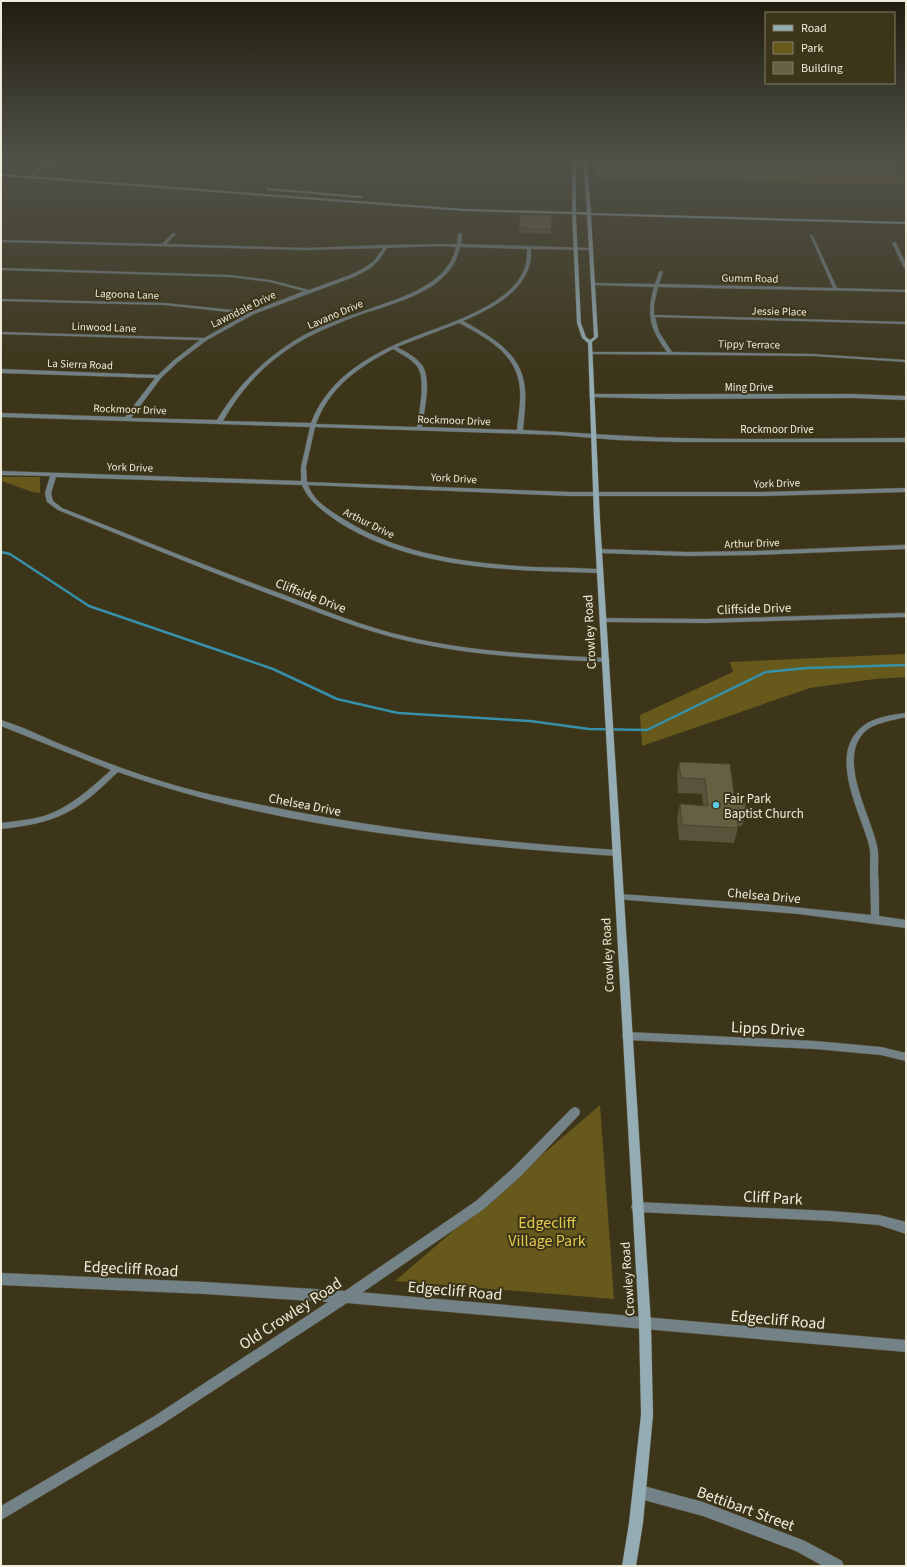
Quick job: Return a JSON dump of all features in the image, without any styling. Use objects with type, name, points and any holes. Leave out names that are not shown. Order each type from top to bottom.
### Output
[{"type":"main road","name":"Crowley Road","points":[[575,233],[579,323],[584,338],[590,342]]},
{"type":"main road","name":"Crowley Road","points":[[590,233],[596,337],[590,342]]},
{"type":"main road","name":"Crowley Road","points":[[590,342],[600,571],[645,1324],[647,1415],[640,1492],[629,1566]]},
{"type":"street","points":[[163,246],[174,234]]},
{"type":"street","name":"Lavano Drive","points":[[219,422],[229,404],[246,382],[257,370],[283,350],[302,338],[328,326],[417,292],[435,281],[447,270],[454,260],[460,234]]},
{"type":"street","points":[[811,236],[836,290]]},
{"type":"street","points":[[1,241],[306,249],[386,246],[458,246],[591,249]]},
{"type":"street","points":[[894,243],[906,268]]},
{"type":"street","name":"Lawndale Drive","points":[[127,419],[159,377],[176,361],[205,340],[252,313],[308,291],[352,276],[366,269],[376,262],[386,246]]},
{"type":"street","points":[[304,483],[303,469],[313,425],[323,402],[336,386],[364,364],[394,347],[460,321],[482,310],[508,293],[527,268],[530,248]]},
{"type":"street","points":[[1,269],[230,276],[270,281],[308,291]]},
{"type":"street","points":[[661,272],[651,305],[651,316],[653,328],[670,353]]},
{"type":"street","name":"Gumm Road","points":[[594,284],[906,291]]},
{"type":"street","name":"Lagoona Lane","points":[[1,300],[165,304],[252,313]]},
{"type":"street","name":"Jessie Place","points":[[651,316],[906,323]]},
{"type":"street","points":[[460,321],[488,336],[502,347],[510,355],[518,368],[522,384],[520,432]]},
{"type":"street","name":"Linwood Lane","points":[[1,333],[205,340]]},
{"type":"street","points":[[394,347],[413,360],[422,369],[424,380],[419,428]]},
{"type":"street","name":"Tippy Terrace","points":[[591,353],[813,355],[906,361]]},
{"type":"street","name":"La Sierra Road","points":[[1,371],[159,377]]},
{"type":"street","name":"Ming Drive","points":[[592,396],[853,396],[906,398]]},
{"type":"street","name":"Rockmoor Drive","points":[[1,415],[419,428],[678,440],[906,440]]},
{"type":"street","name":"York Drive","points":[[1,473],[570,494],[756,494],[906,490]]},
{"type":"street","name":"Cliffside Drive","points":[[54,474],[48,493],[50,502],[60,510],[355,624],[408,639],[465,650],[534,657],[606,660]]},
{"type":"street","name":"Arthur Drive","points":[[304,483],[310,495],[320,506],[335,518],[361,533],[402,549],[441,558],[485,565],[600,571]]},
{"type":"street","name":"Arthur Drive","points":[[599,551],[739,554],[906,547]]},
{"type":"street","name":"Cliffside Drive","points":[[603,620],[705,621],[906,615]]},
{"type":"street","points":[[875,918],[874,847],[853,785],[850,759],[852,748],[859,734],[865,728],[873,724],[906,715]]},
{"type":"street","name":"Chelsea Drive","points":[[1,723],[116,769],[163,785],[204,796],[334,823],[394,832],[524,847],[617,853]]},
{"type":"street","points":[[1,826],[43,819],[65,811],[94,790],[116,769]]},
{"type":"street","name":"Chelsea Drive","points":[[619,897],[786,909],[875,918],[906,924]]},
{"type":"street","name":"Lipps Drive","points":[[627,1036],[816,1045],[881,1051],[906,1057]]},
{"type":"street","name":"Old Crowley Road","points":[[1,1513],[157,1421],[346,1297],[480,1205],[517,1172],[575,1112]]},
{"type":"street","name":"Cliff Park","points":[[637,1207],[831,1216],[879,1220],[906,1228]]},
{"type":"street","name":"Edgecliff Road","points":[[1,1279],[205,1288],[346,1297],[906,1346]]},
{"type":"street","name":"Bettibart Street","points":[[640,1492],[703,1509],[800,1546],[837,1566]]},
{"type":"green space","points":[[2,477],[40,477],[40,493],[32,492],[2,481]]},
{"type":"green space","points":[[906,654],[906,677],[875,679],[810,688],[642,746],[640,715],[733,672],[730,662]]},
{"type":"green space","name":"Edgecliff Village Park","points":[[600,1105],[614,1299],[395,1281]]},
{"type":"building","points":[[679,762],[730,764],[735,802],[745,802],[746,811],[736,811],[738,828],[682,825],[680,804],[708,806],[705,779],[681,778]]},
{"type":"waterway","points":[[1,552],[10,554],[89,606],[273,669],[337,699],[398,713],[530,721],[589,729],[647,730],[766,672],[807,668],[906,665]]},
{"type":"place","name":"Fair Park Baptist Church","points":[[716,805]]}]
